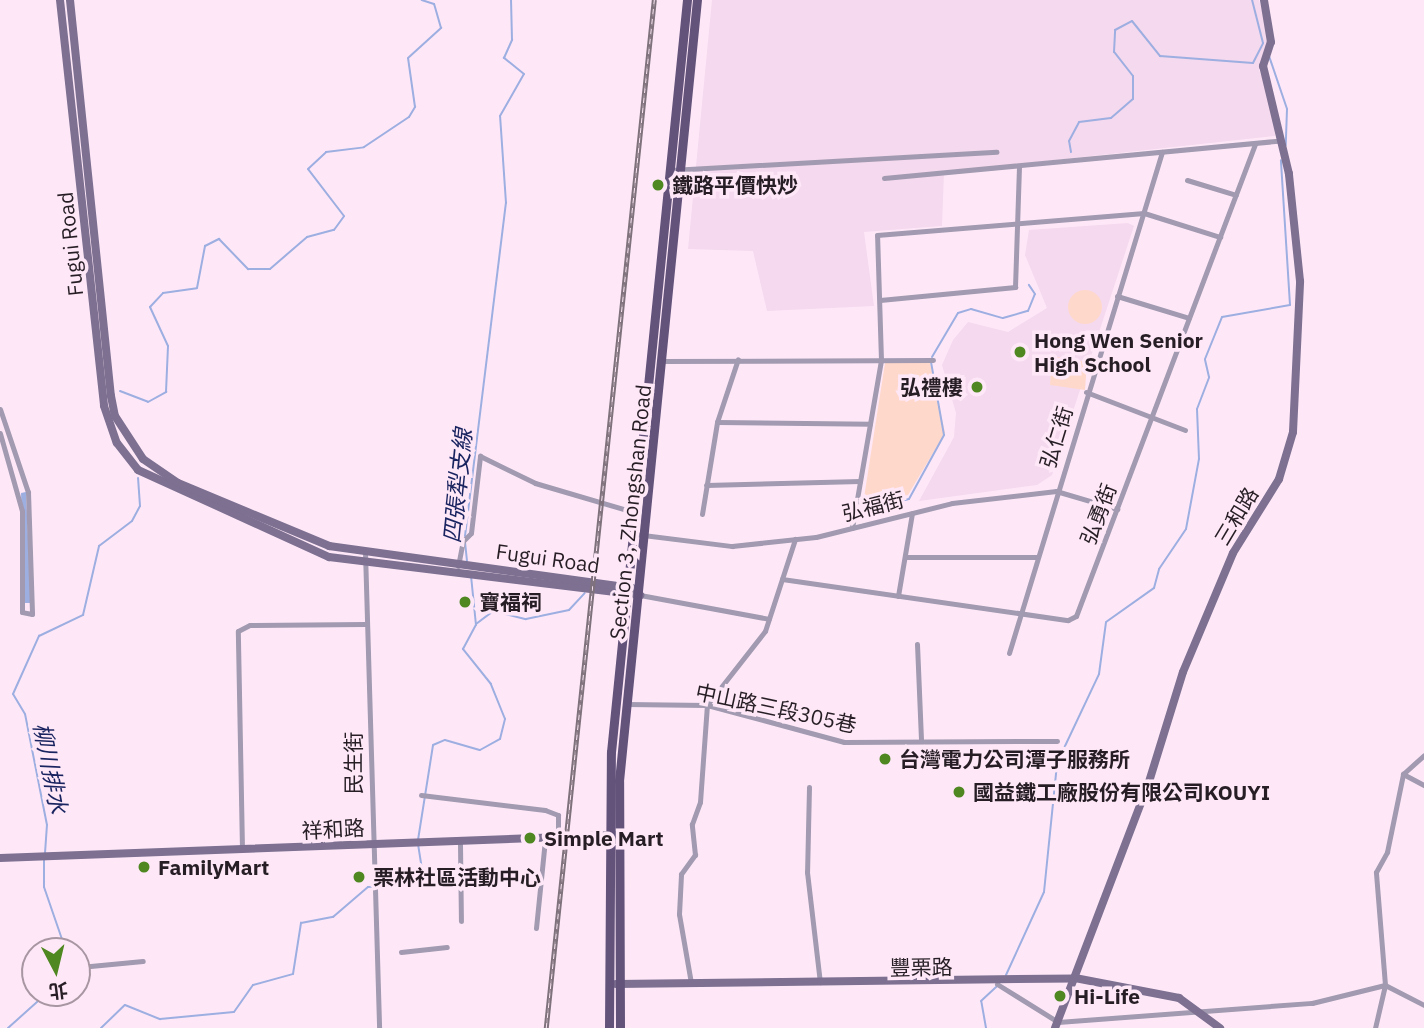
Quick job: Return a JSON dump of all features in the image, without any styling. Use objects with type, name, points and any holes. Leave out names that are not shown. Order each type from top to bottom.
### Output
[{"type":"main road","name":"Section 3, Zhongshan Road","points":[[609,1028],[608,836],[616,704],[634,593],[648,535],[671,170],[687,0]]},
{"type":"main road","name":"Section 3, Zhongshan Road","points":[[621,1028],[619,835],[634,593],[635,534],[682,169],[697,0]]},
{"type":"street","name":"Fugui Road","points":[[61,0],[104,405],[117,443],[138,470],[170,489],[329,557],[580,592],[634,593]]},
{"type":"street","name":"Fugui Road","points":[[70,0],[116,416],[143,458],[178,483],[329,546],[473,565],[634,593]]},
{"type":"street","name":"三和路","points":[[1056,1025],[1183,672],[1233,553],[1288,453],[1300,297],[1291,188],[1263,66],[1271,42],[1265,0]]},
{"type":"street","points":[[884,178],[1279,141]]},
{"type":"street","name":"弘勇街","points":[[782,579],[1019,613],[1076,616],[1255,144]]},
{"type":"street","points":[[671,170],[997,152]]},
{"type":"street","name":"弘仁街","points":[[1009,653],[1086,392],[1163,152]]},
{"type":"street","points":[[880,300],[1007,292],[1015,287],[1020,222],[1019,167]]},
{"type":"street","points":[[1187,180],[1236,195]]},
{"type":"street","points":[[852,528],[881,360],[877,235],[1144,213],[1220,237]]},
{"type":"street","points":[[1117,296],[1189,318]]},
{"type":"street","points":[[702,514],[717,422],[738,359]]},
{"type":"street","points":[[658,360],[933,359]]},
{"type":"street","points":[[1086,392],[1153,414],[1185,430]]},
{"type":"street","points":[[0,409],[27,482],[32,614],[23,612],[17,483],[0,433]]},
{"type":"street","points":[[717,422],[870,424]]},
{"type":"street","points":[[453,575],[460,563],[463,541],[469,535],[480,456],[536,483],[637,513]]},
{"type":"street","points":[[706,485],[860,481]]},
{"type":"street","points":[[17,483],[27,482]]},
{"type":"street","name":"弘福街","points":[[635,534],[732,546],[795,539],[912,513],[1056,491],[1117,509]]},
{"type":"street","points":[[898,596],[912,513]]},
{"type":"street","points":[[691,984],[679,914],[681,874],[695,855],[692,824],[700,802],[707,705],[769,619],[795,539]]},
{"type":"street","name":"民生街","points":[[365,552],[371,892],[379,1028]]},
{"type":"street","points":[[905,557],[1036,557]]},
{"type":"street","points":[[634,593],[769,619]]},
{"type":"street","points":[[242,849],[238,631],[250,625],[365,624]]},
{"type":"street","points":[[917,644],[921,740]]},
{"type":"street","name":"中山路三段305巷","points":[[616,704],[707,705],[844,742],[1057,741]]},
{"type":"street","points":[[1375,1028],[1385,985],[1375,886],[1403,774],[1424,755]]},
{"type":"street","points":[[1403,774],[1424,785]]},
{"type":"street","points":[[809,786],[807,872],[820,985]]},
{"type":"street","points":[[421,795],[438,800],[545,810],[558,815],[558,839]]},
{"type":"street","name":"祥和路","points":[[2,858],[545,841],[619,835]]},
{"type":"street","points":[[536,928],[545,841]]},
{"type":"street","points":[[460,844],[461,921]]},
{"type":"street","points":[[401,952],[447,947]]},
{"type":"street","points":[[91,966],[143,961]]},
{"type":"street","name":"豐栗路","points":[[609,985],[997,984],[1075,978],[1154,990],[1201,1010],[1220,1028]]},
{"type":"street","points":[[997,984],[1056,1025],[1201,1010],[1312,1003],[1385,985],[1424,1005]]},
{"type":"shaded area","points":[[712,0],[1259,0],[1269,36],[1259,70],[1275,111],[1275,136],[944,172],[942,226],[864,232],[874,306],[767,311],[753,251],[688,249]]},
{"type":"shaded area","name":"Hong Wen Senior High School","points":[[1128,223],[1134,226],[1052,475],[1037,485],[919,501],[954,437],[956,413],[942,365],[953,340],[968,322],[1008,332],[1047,308],[1025,255],[1029,230]]},
{"type":"shaded area","points":[[1085,290],[1097,295],[1102,307],[1097,319],[1085,324],[1073,319],[1068,307],[1073,295]]},
{"type":"shaded area","points":[[1052,356],[1087,362],[1085,390],[1050,385]]},
{"type":"shaded area","points":[[885,363],[930,363],[945,433],[908,495],[863,504]]},
{"type":"water","points":[[26,492],[31,603],[25,603],[21,493]]},
{"type":"waterway","name":"柳川排水","points":[[120,391],[148,402],[166,392],[168,346],[150,307],[163,293],[197,288],[205,246],[219,239],[248,269],[270,269],[307,237],[334,230],[344,216],[308,169],[326,152],[364,147],[409,117],[415,107],[408,58],[441,28],[434,4],[422,0]]},
{"type":"waterway","name":"四張犁支線","points":[[465,536],[506,203],[500,116],[524,74],[504,58],[512,40],[511,0]]},
{"type":"waterway","points":[[1071,152],[1069,141],[1079,122],[1111,118],[1133,99],[1133,76],[1114,52],[1115,30],[1132,21],[1160,56],[1253,63],[1263,43],[1252,0]]},
{"type":"waterway","points":[[1269,56],[1287,109],[1286,145]]},
{"type":"waterway","points":[[1006,975],[1044,892],[1057,763],[1099,674],[1106,622],[1154,588],[1159,569],[1186,529],[1199,459],[1197,409],[1209,377],[1205,359],[1222,317],[1290,305],[1281,160]]},
{"type":"waterway","points":[[932,357],[958,313],[971,309],[1003,318],[1028,311],[1035,294],[1029,285]]},
{"type":"waterway","points":[[875,508],[909,499],[944,435],[931,362]]},
{"type":"waterway","name":"柳川排水","points":[[45,853],[47,825],[25,714],[13,694],[39,636],[83,615],[99,546],[132,521],[140,506],[138,478]]},
{"type":"waterway","name":"四張犁支線","points":[[465,542],[467,561]]},
{"type":"waterway","name":"四張犁支線","points":[[418,840],[433,745],[445,740],[480,750],[500,739],[505,719],[491,684],[463,649],[476,625],[471,576]]},
{"type":"waterway","points":[[476,624],[493,611],[526,619],[569,610],[585,593]]},
{"type":"waterway","name":"四張犁支線","points":[[101,1028],[125,1005],[160,1019],[234,1012],[253,985],[293,974],[301,923],[333,917],[368,887],[424,882],[418,845]]},
{"type":"waterway","name":"柳川排水","points":[[44,858],[44,887],[61,937]]},
{"type":"waterway","points":[[986,1028],[981,1001],[996,987]]},
{"type":"waterway","name":"柳川排水","points":[[8,1028],[31,1007]]},
{"type":"railway","points":[[546,1028],[654,0]]},
{"type":"place","name":"鐵路平價快炒","points":[[658,185]]},
{"type":"place","name":"Hong Wen Senior High School","points":[[1020,352]]},
{"type":"place","name":"弘禮樓","points":[[977,387]]},
{"type":"place","name":"寶福祠","points":[[465,602]]},
{"type":"place","name":"台灣電力公司潭子服務所","points":[[885,759]]},
{"type":"place","name":"國益鐵工廠股份有限公司KOUYI","points":[[959,792]]},
{"type":"place","name":"Simple Mart","points":[[530,838]]},
{"type":"place","name":"FamilyMart","points":[[144,867]]},
{"type":"place","name":"栗林社區活動中心","points":[[359,877]]},
{"type":"place","name":"Hi-Life","points":[[1060,996]]}]
